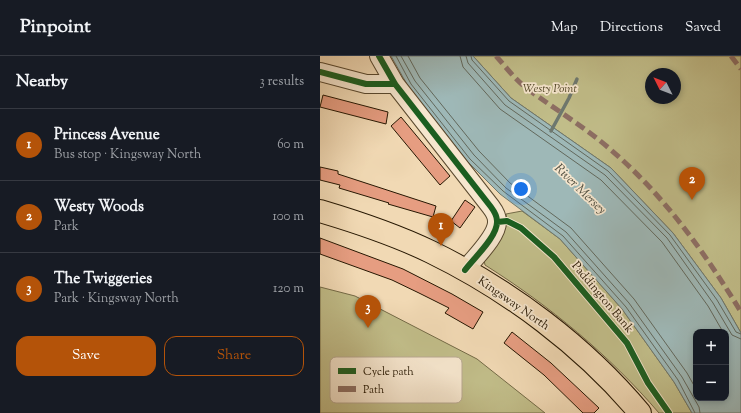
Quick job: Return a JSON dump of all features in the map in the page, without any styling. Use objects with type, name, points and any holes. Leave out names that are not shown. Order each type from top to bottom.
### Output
[{"type":"main road","name":"Kingsway North","points":[[320,211],[398,238],[465,270],[524,308],[577,350],[606,377],[640,413]]},
{"type":"street","points":[[379,56],[395,84],[496,215],[496,229],[493,236],[465,270]]},
{"type":"street","points":[[320,72],[366,84],[395,84]]},
{"type":"green space","name":"Westy Point","points":[[473,56],[741,56],[741,333],[721,298],[673,233],[611,168],[511,98]]},
{"type":"green space","points":[[522,211],[560,239],[622,309],[674,382],[692,413],[659,413],[620,371],[578,333],[533,297],[485,265],[484,260],[500,239],[506,227],[506,214]]},
{"type":"green space","points":[[320,287],[355,296],[477,359],[545,413],[320,413]]},
{"type":"water","name":"River Mersey","points":[[391,56],[473,56],[511,98],[611,168],[673,233],[721,298],[741,333],[741,413],[692,413],[674,382],[622,309],[560,239],[500,194],[467,161],[408,86]]},
{"type":"building","points":[[323,95],[388,112],[386,124],[320,107]]},
{"type":"building","points":[[401,117],[450,176],[440,185],[391,126]]},
{"type":"building","points":[[320,167],[338,171],[338,174],[436,206],[433,217],[339,188],[340,185],[320,180]]},
{"type":"building","points":[[465,200],[475,207],[460,228],[451,221]]},
{"type":"building","points":[[320,238],[403,269],[483,312],[473,329],[445,313],[449,308],[419,293],[392,280],[320,254]]},
{"type":"building","points":[[512,332],[551,363],[599,408],[594,413],[583,413],[544,375],[504,343]]},
{"type":"waterway","points":[[551,131],[569,98],[577,79]]},
{"type":"marked path","points":[[496,56],[513,76],[525,87],[599,140],[641,178],[678,220],[711,265],[741,312]]},
{"type":"marked path","points":[[731,56],[741,69]]},
{"type":"cycle path","points":[[379,56],[395,84],[496,215],[497,221],[494,233],[485,247],[465,270]]},
{"type":"cycle path","points":[[320,72],[366,84],[395,84]]},
{"type":"cycle path","name":"Paddington Bank","points":[[497,222],[507,221],[521,228],[554,257],[627,343],[648,383],[669,413]]},
{"type":"place","name":"Westy Woods","points":[[692,200]]},
{"type":"place","name":"Princess Avenue","points":[[441,246]]},
{"type":"place","name":"The Twiggeries","points":[[368,328]]}]
